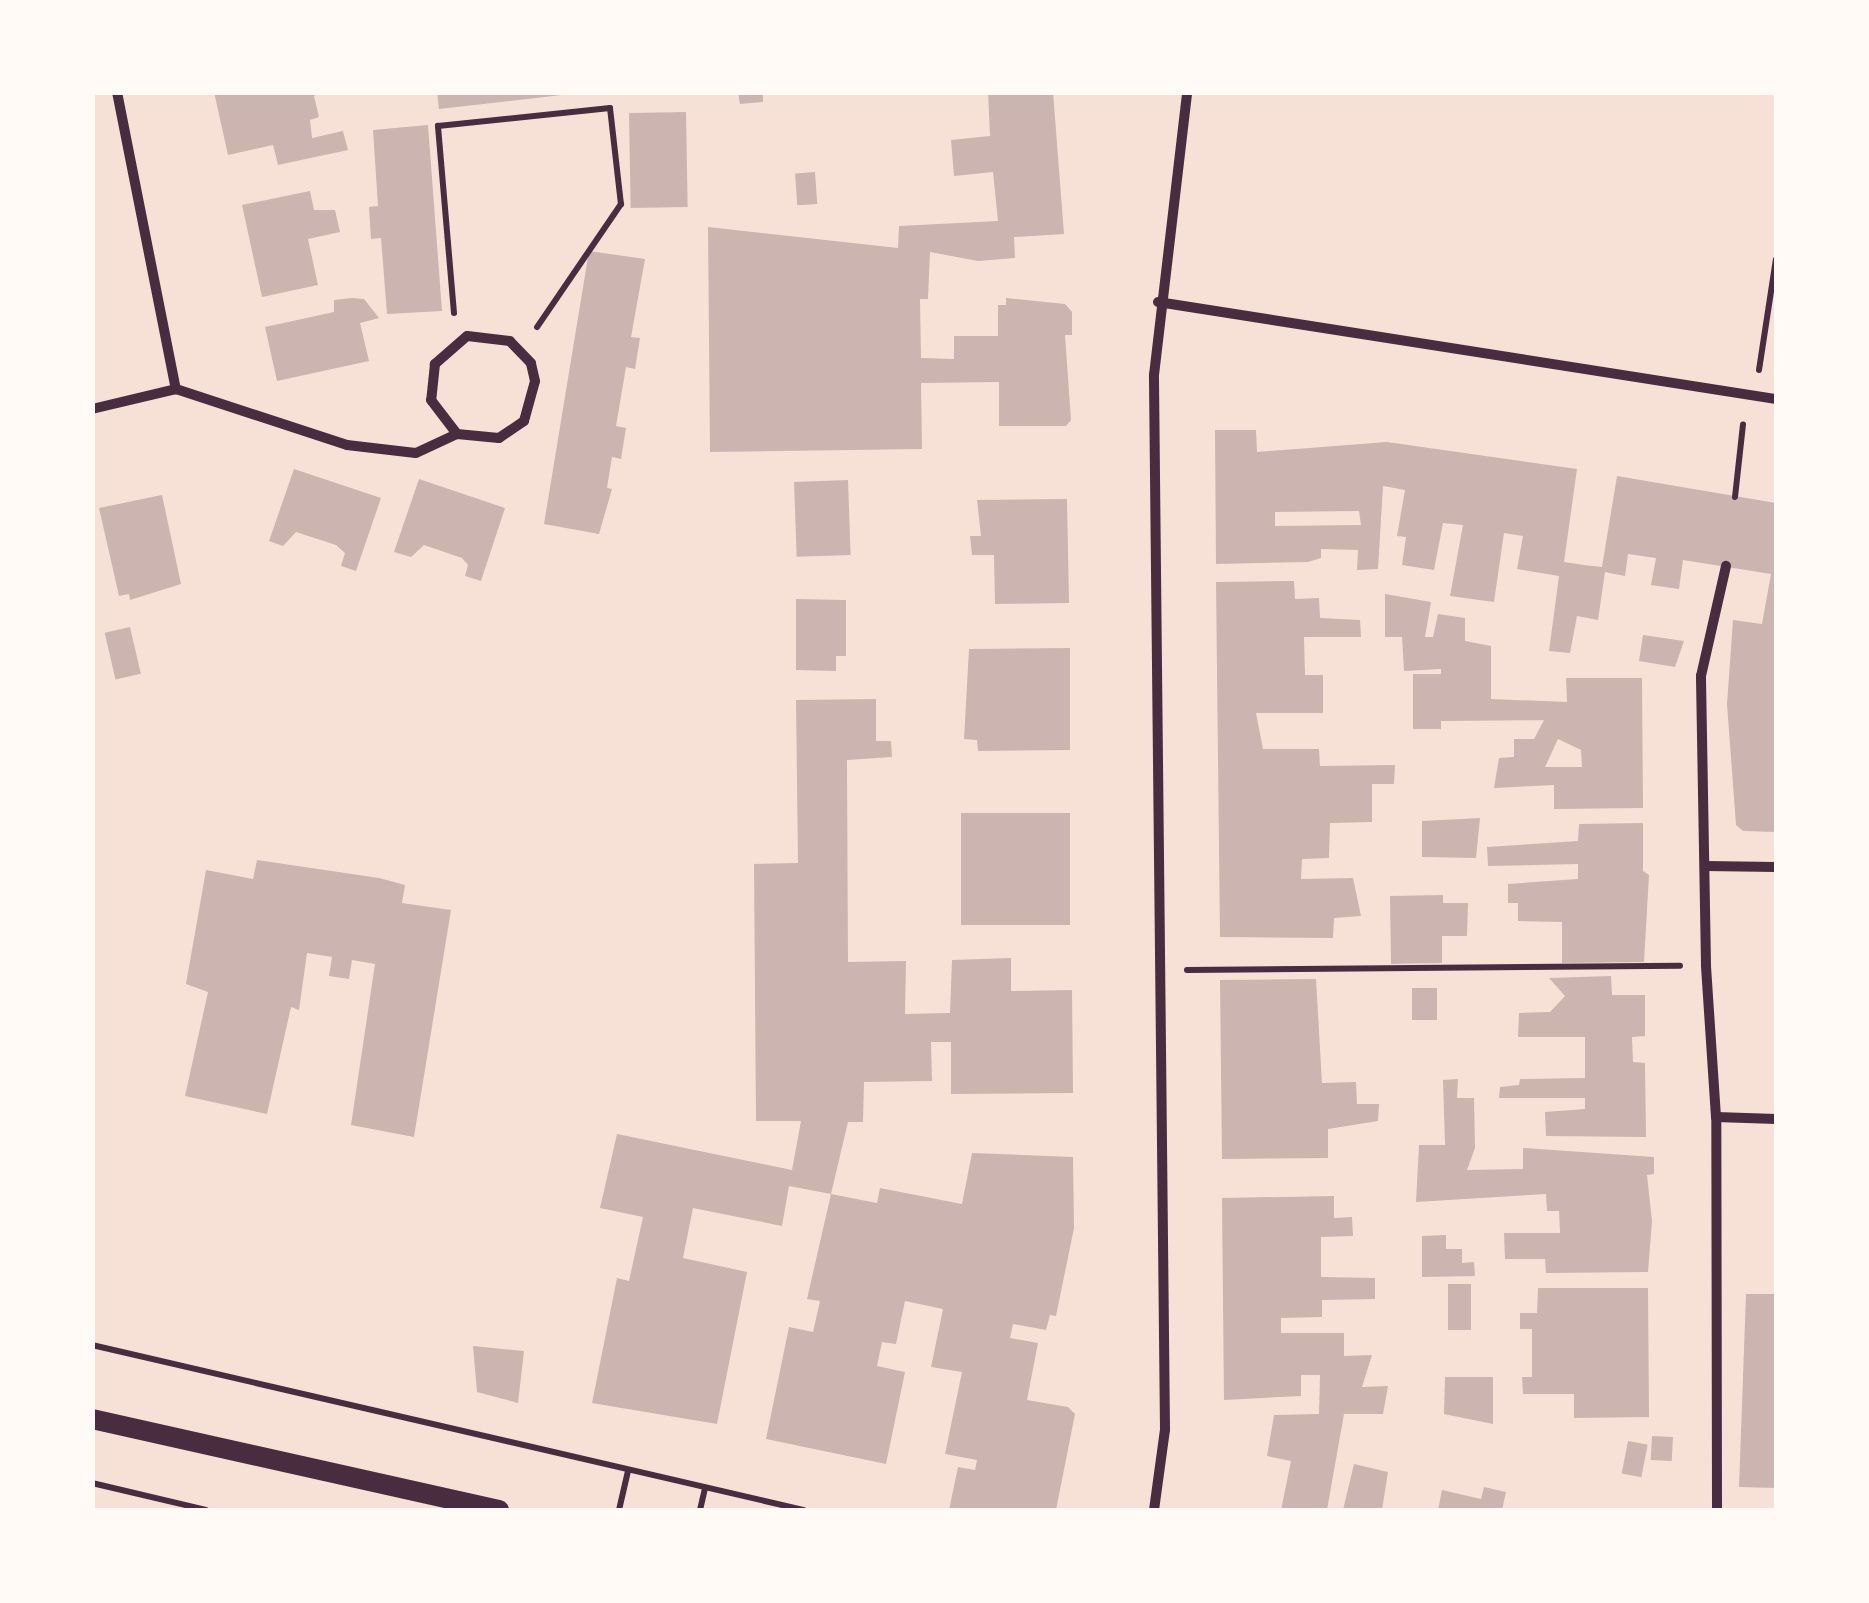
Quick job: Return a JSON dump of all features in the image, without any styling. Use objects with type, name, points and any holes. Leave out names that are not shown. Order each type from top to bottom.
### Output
[{"type":"main road","points":[[92,1420],[500,1510]]},
{"type":"street","points":[[117,92],[176,389]]},
{"type":"street","points":[[1154,1510],[1165,1430],[1158,302],[1187,92]]},
{"type":"street","points":[[1158,302],[1776,398]]},
{"type":"street","points":[[92,409],[176,389],[390,455],[416,453],[457,434],[499,438],[524,421],[535,380],[519,348],[492,335],[465,338],[435,364],[430,381],[442,423],[457,434]]},
{"type":"street","points":[[1717,1510],[1716,1117],[1706,965],[1701,676],[1726,566]]},
{"type":"street","points":[[1706,866],[1776,867]]},
{"type":"street","points":[[1716,1117],[1776,1119]]},
{"type":"path","points":[[465,338],[450,303],[438,126],[610,108],[621,204],[557,304],[519,348]]},
{"type":"path","points":[[1735,497],[1776,259]]},
{"type":"path","points":[[1162,970],[1706,965]]},
{"type":"path","points":[[92,1345],[804,1510]]},
{"type":"path","points":[[619,1510],[628,1471]]},
{"type":"path","points":[[92,1483],[206,1510]]},
{"type":"path","points":[[700,1510],[705,1488]]},
{"type":"building","points":[[214,92],[320,92],[314,96],[319,117],[310,120],[312,138],[343,131],[348,150],[278,165],[273,145],[228,155]]},
{"type":"building","points":[[437,92],[561,92],[562,95],[439,109]]},
{"type":"building","points":[[738,92],[763,92],[763,102],[740,104]]},
{"type":"building","points":[[988,92],[1053,92],[1064,234],[1014,237],[1015,258],[978,261],[930,252],[928,299],[920,299],[921,358],[954,359],[954,336],[998,336],[998,305],[1006,305],[1006,298],[1065,304],[1072,312],[1072,335],[1065,335],[1071,420],[1066,426],[999,426],[999,382],[921,383],[922,449],[710,452],[708,227],[898,248],[899,226],[998,221],[993,172],[954,176],[951,140],[990,136]]},
{"type":"building","points":[[686,112],[688,207],[631,208],[629,113]]},
{"type":"building","points":[[428,125],[442,311],[387,314],[381,238],[371,239],[369,207],[378,206],[373,130]]},
{"type":"building","points":[[815,172],[817,204],[797,205],[795,173]]},
{"type":"building","points":[[310,191],[314,210],[335,210],[340,232],[308,239],[318,285],[262,297],[242,205]]},
{"type":"building","points":[[589,251],[645,259],[631,337],[640,338],[635,369],[626,367],[616,426],[626,428],[621,459],[612,457],[607,488],[612,489],[599,534],[544,524]]},
{"type":"building","points":[[364,299],[379,318],[360,323],[369,361],[277,381],[265,327],[334,312],[334,300]]},
{"type":"building","points":[[1215,430],[1256,430],[1257,452],[1387,442],[1577,469],[1564,562],[1584,565],[1602,567],[1617,476],[1776,503],[1776,832],[1743,831],[1736,825],[1727,704],[1733,620],[1762,624],[1771,574],[1683,560],[1679,589],[1651,585],[1656,558],[1628,554],[1625,576],[1605,572],[1598,620],[1577,616],[1570,653],[1549,651],[1559,576],[1517,569],[1523,536],[1504,533],[1494,602],[1450,596],[1463,525],[1443,523],[1434,570],[1402,565],[1406,537],[1397,536],[1405,490],[1383,486],[1378,569],[1357,570],[1358,550],[1321,549],[1321,558],[1308,562],[1216,564]],"holes":[[[1359,511],[1361,525],[1275,526],[1275,512]]]},
{"type":"building","points":[[294,469],[381,498],[356,571],[341,566],[345,553],[336,545],[296,532],[283,546],[269,541]]},
{"type":"building","points":[[419,479],[505,508],[481,581],[465,576],[468,565],[462,558],[424,545],[411,557],[394,552]]},
{"type":"building","points":[[848,480],[851,555],[797,557],[794,482]]},
{"type":"building","points":[[162,495],[181,584],[130,600],[129,594],[119,596],[99,508]]},
{"type":"building","points":[[1067,499],[1069,603],[995,604],[994,555],[972,555],[970,536],[981,536],[977,500]]},
{"type":"building","points":[[1294,581],[1295,599],[1319,598],[1320,618],[1360,620],[1361,637],[1304,637],[1305,675],[1323,675],[1323,713],[1256,713],[1263,749],[1319,749],[1320,766],[1395,765],[1394,784],[1372,784],[1372,822],[1330,823],[1329,858],[1302,859],[1301,879],[1353,878],[1361,916],[1334,918],[1333,938],[1220,937],[1216,582]]},
{"type":"building","points":[[1385,594],[1431,602],[1425,637],[1433,637],[1438,614],[1465,618],[1465,641],[1491,646],[1491,699],[1567,702],[1566,678],[1642,678],[1643,808],[1554,809],[1554,785],[1494,788],[1499,758],[1514,757],[1514,739],[1534,739],[1544,720],[1441,721],[1441,729],[1413,729],[1413,674],[1441,674],[1441,669],[1404,671],[1402,637],[1385,637]],"holes":[[[1558,739],[1581,750],[1582,767],[1545,767]]]},
{"type":"building","points":[[796,599],[846,600],[846,656],[836,656],[836,671],[796,670]]},
{"type":"building","points":[[130,627],[141,674],[115,680],[105,633]]},
{"type":"building","points":[[1643,635],[1684,641],[1675,667],[1639,661]]},
{"type":"building","points":[[1070,648],[1070,750],[978,751],[977,740],[964,739],[969,649]]},
{"type":"building","points":[[876,699],[876,741],[891,741],[892,757],[847,760],[848,962],[906,961],[905,1014],[950,1013],[952,960],[1011,958],[1011,991],[1072,990],[1073,1093],[951,1094],[951,1042],[931,1042],[932,1081],[864,1082],[863,1122],[848,1122],[831,1194],[789,1186],[782,1226],[693,1208],[683,1258],[747,1272],[717,1424],[592,1403],[617,1278],[629,1281],[643,1217],[600,1208],[617,1134],[792,1170],[801,1121],[756,1121],[754,864],[798,863],[796,700]]},
{"type":"building","points":[[961,813],[1070,813],[1070,925],[961,925]]},
{"type":"building","points":[[1480,818],[1476,858],[1422,857],[1422,821]]},
{"type":"building","points":[[1643,823],[1643,871],[1649,875],[1644,962],[1562,963],[1562,922],[1518,921],[1518,903],[1508,903],[1508,884],[1578,879],[1578,864],[1488,866],[1487,847],[1578,841],[1579,824]]},
{"type":"building","points":[[257,860],[379,878],[405,885],[402,903],[451,910],[414,1137],[351,1125],[375,964],[352,960],[349,979],[329,976],[332,957],[307,953],[299,1010],[291,1007],[267,1114],[185,1096],[208,992],[186,984],[206,870],[253,879]]},
{"type":"building","points":[[1443,895],[1443,903],[1468,903],[1467,936],[1442,936],[1442,963],[1391,964],[1390,896]]},
{"type":"building","points":[[1611,976],[1612,995],[1645,995],[1645,1036],[1632,1037],[1633,1062],[1645,1063],[1646,1137],[1546,1136],[1545,1112],[1585,1109],[1585,1098],[1499,1098],[1500,1087],[1519,1085],[1520,1079],[1585,1078],[1585,1037],[1518,1037],[1519,1013],[1550,1012],[1565,996],[1549,978]]},
{"type":"building","points":[[1316,979],[1322,1083],[1356,1082],[1357,1104],[1379,1104],[1378,1121],[1328,1129],[1328,1158],[1222,1159],[1220,980]]},
{"type":"building","points":[[1412,988],[1437,988],[1437,1020],[1412,1020]]},
{"type":"building","points":[[1458,1079],[1457,1098],[1474,1098],[1475,1148],[1467,1170],[1523,1169],[1523,1148],[1654,1157],[1654,1174],[1647,1175],[1652,1221],[1648,1272],[1546,1273],[1545,1259],[1505,1259],[1504,1233],[1560,1233],[1559,1211],[1547,1211],[1546,1194],[1416,1202],[1419,1145],[1445,1145],[1443,1080]]},
{"type":"building","points":[[972,1153],[1073,1157],[1074,1228],[1056,1316],[1050,1315],[1046,1330],[1013,1324],[1010,1338],[1038,1343],[1027,1400],[1068,1407],[1075,1414],[1056,1510],[949,1510],[958,1467],[975,1470],[977,1460],[945,1454],[962,1372],[931,1367],[943,1309],[905,1301],[896,1344],[882,1342],[877,1366],[905,1372],[886,1464],[766,1439],[789,1327],[813,1332],[820,1301],[807,1299],[831,1194],[877,1203],[880,1188],[962,1204]]},
{"type":"building","points":[[1334,1196],[1334,1218],[1352,1217],[1353,1236],[1321,1237],[1321,1277],[1375,1278],[1375,1299],[1322,1300],[1322,1317],[1281,1318],[1281,1333],[1344,1333],[1344,1356],[1372,1355],[1362,1387],[1388,1386],[1383,1414],[1344,1414],[1327,1510],[1281,1510],[1291,1461],[1267,1456],[1274,1415],[1319,1414],[1320,1375],[1301,1375],[1301,1396],[1224,1400],[1222,1198]]},
{"type":"building","points":[[1446,1235],[1446,1249],[1462,1249],[1462,1263],[1474,1262],[1475,1276],[1422,1277],[1422,1236]]},
{"type":"building","points":[[1448,1284],[1471,1284],[1471,1330],[1448,1330]]},
{"type":"building","points":[[1538,1288],[1648,1288],[1649,1417],[1574,1418],[1574,1394],[1523,1394],[1522,1377],[1532,1377],[1532,1329],[1520,1329],[1520,1313],[1537,1313]]},
{"type":"building","points":[[1746,1294],[1776,1294],[1776,1488],[1739,1487]]},
{"type":"building","points":[[473,1346],[524,1351],[518,1403],[477,1392]]},
{"type":"building","points":[[1445,1377],[1493,1377],[1493,1424],[1444,1414]]},
{"type":"building","points":[[1652,1436],[1673,1437],[1672,1461],[1651,1460]]},
{"type":"building","points":[[1628,1441],[1648,1445],[1641,1477],[1622,1473]]},
{"type":"building","points":[[1354,1464],[1388,1472],[1382,1510],[1343,1510]]},
{"type":"building","points":[[1484,1487],[1506,1492],[1502,1510],[1438,1510],[1442,1490],[1481,1499]]}]
